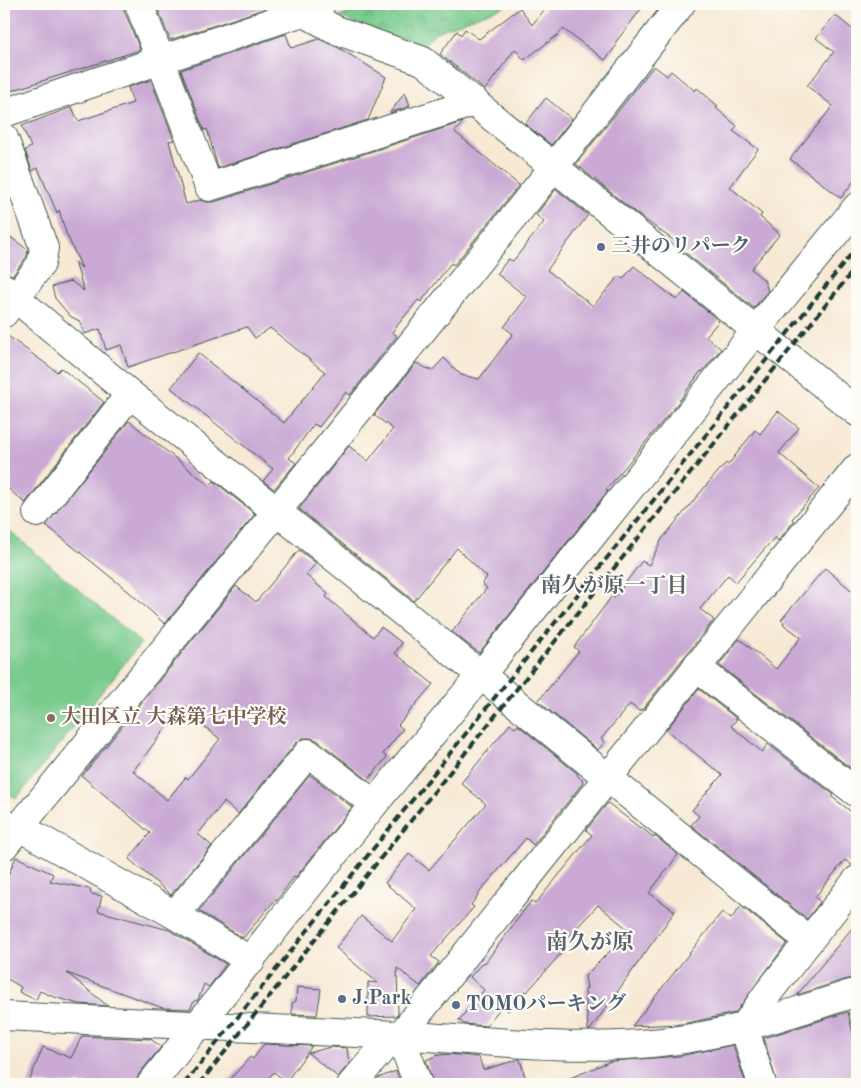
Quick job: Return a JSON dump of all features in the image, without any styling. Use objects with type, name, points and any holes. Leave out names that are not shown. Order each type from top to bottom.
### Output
[{"type":"street","points":[[139,4],[209,187],[475,102]]},
{"type":"street","points":[[8,833],[277,511],[553,168],[681,4]]},
{"type":"street","points":[[4,113],[310,6],[336,30],[423,61],[857,412]]},
{"type":"street","points":[[4,138],[44,248],[41,264],[8,300],[277,511],[808,940]]},
{"type":"street","points":[[151,1084],[374,804],[481,675],[756,330],[857,207]]},
{"type":"street","points":[[37,513],[130,394]]},
{"type":"street","points":[[352,1084],[383,1048],[400,1036],[857,468]]},
{"type":"street","points":[[696,667],[857,793]]},
{"type":"street","points":[[175,915],[308,752],[374,804]]},
{"type":"street","points":[[8,833],[30,834],[175,915],[250,961]]},
{"type":"street","points":[[744,1027],[808,940],[857,880]]},
{"type":"street","points":[[4,1016],[558,1046],[652,1043],[727,1032],[787,1016],[857,992]]},
{"type":"street","points":[[744,1027],[762,1084]]},
{"type":"street","points":[[400,1036],[418,1084]]},
{"type":"green space","points":[[375,4],[508,5],[436,32],[420,47],[339,17]]},
{"type":"green space","name":"大田区立 大森第七中学校","points":[[4,526],[141,643],[16,799],[4,789]]},
{"type":"building","points":[[4,4],[124,4],[124,10],[140,50],[4,93]]},
{"type":"building","points":[[156,4],[270,4],[273,6],[170,40]]},
{"type":"building","points":[[549,4],[645,4],[615,43],[617,45],[605,60],[563,29],[524,60],[515,49],[485,90],[440,54],[457,31],[461,35],[465,29],[479,39],[520,8],[532,25]]},
{"type":"building","points":[[835,15],[857,33],[857,177],[841,198],[790,159],[833,106],[807,86],[834,52],[816,38]]},
{"type":"building","points":[[286,34],[291,48],[319,39],[339,48],[386,77],[368,120],[218,168],[207,129],[204,130],[181,70]]},
{"type":"building","points":[[654,66],[667,76],[671,71],[695,91],[697,88],[737,126],[733,131],[758,149],[730,187],[762,214],[760,217],[780,234],[751,269],[764,280],[768,291],[754,308],[678,247],[680,245],[637,214],[576,164]]},
{"type":"building","points":[[151,80],[174,140],[169,141],[186,204],[200,200],[214,202],[463,122],[455,132],[519,185],[454,265],[451,263],[421,302],[418,300],[392,332],[397,336],[350,395],[346,392],[319,427],[314,424],[289,458],[296,463],[274,489],[263,481],[273,469],[171,388],[198,353],[284,423],[325,372],[270,328],[255,338],[247,327],[128,367],[121,345],[106,350],[100,329],[84,334],[81,322],[70,316],[55,298],[52,287],[71,281],[84,291],[75,262],[82,268],[66,233],[59,210],[57,213],[38,168],[32,171],[25,150],[31,147],[22,126],[72,107],[78,121],[133,103],[128,87]]},
{"type":"building","points":[[405,92],[410,106],[390,113]]},
{"type":"building","points":[[546,98],[572,119],[551,145],[525,124]]},
{"type":"building","points":[[556,189],[588,215],[547,270],[593,306],[619,276],[623,279],[634,266],[677,300],[684,292],[719,321],[706,336],[721,349],[701,371],[677,404],[606,490],[608,491],[479,653],[452,632],[487,588],[482,584],[487,577],[457,548],[414,601],[299,509],[349,446],[368,461],[393,429],[374,415],[416,363],[432,371],[444,358],[461,375],[479,379],[513,334],[504,327],[527,297],[497,274],[508,259],[513,261],[544,222],[536,215]]},
{"type":"building","points":[[4,232],[28,250],[27,256],[13,275],[4,273]]},
{"type":"building","points":[[4,333],[57,372],[61,368],[104,402],[25,503],[4,485]]},
{"type":"building","points":[[778,411],[799,428],[779,453],[819,488],[792,519],[794,521],[778,541],[775,537],[736,582],[728,575],[700,609],[714,620],[642,710],[640,709],[639,711],[630,704],[601,739],[605,742],[598,750],[538,701],[579,651],[574,647],[612,596],[614,598],[642,561],[649,565],[662,539],[709,482],[726,463],[728,465],[755,430],[760,434]]},
{"type":"building","points":[[129,421],[210,486],[214,481],[255,514],[165,624],[128,591],[46,525]]},
{"type":"building","points":[[299,550],[316,563],[306,575],[328,594],[326,597],[373,637],[381,627],[402,643],[395,653],[433,684],[398,725],[403,729],[383,754],[387,757],[368,780],[317,740],[303,738],[296,743],[238,814],[224,802],[198,834],[212,846],[171,895],[129,859],[150,833],[82,776],[236,586],[256,602]],"holes":[[[181,708],[220,739],[188,779],[186,777],[167,800],[133,771]]]},
{"type":"building","points":[[825,568],[857,595],[857,765],[853,770],[719,665],[738,640],[741,640],[776,669],[801,637],[783,624],[784,622],[781,620]]},
{"type":"building","points":[[699,689],[737,719],[731,726],[762,752],[768,744],[834,795],[832,797],[857,816],[857,865],[852,865],[845,860],[815,897],[820,902],[807,919],[691,825],[699,816],[692,810],[722,775],[666,730]]},
{"type":"building","points":[[510,724],[515,728],[518,725],[578,774],[583,783],[533,845],[526,838],[483,888],[471,905],[474,907],[431,956],[439,962],[420,986],[397,968],[398,1014],[396,1016],[368,1017],[368,982],[378,983],[336,948],[361,916],[392,941],[416,909],[385,883],[409,854],[429,870],[486,804],[461,783]]},
{"type":"building","points":[[310,775],[352,807],[276,901],[243,938],[199,911]]},
{"type":"building","points":[[608,803],[654,838],[655,836],[678,855],[649,893],[675,911],[590,1030],[588,1030],[585,976],[630,931],[598,905],[560,946],[564,950],[508,1011],[502,1006],[486,1026],[464,1024],[459,1020],[484,990],[470,977],[483,962],[485,963],[531,901],[535,904],[592,835],[586,830]]},
{"type":"building","points":[[16,857],[53,874],[50,881],[90,889],[91,894],[102,896],[98,911],[169,930],[226,964],[209,987],[204,984],[198,1000],[194,1001],[190,1009],[163,1008],[67,973],[108,1006],[79,1004],[40,991],[36,1000],[19,992],[21,987],[4,977],[4,884]]},
{"type":"building","points":[[741,906],[787,943],[735,1013],[682,1024],[632,1026],[722,912],[731,919]]},
{"type":"building","points":[[857,922],[857,977],[797,995]]},
{"type":"building","points":[[297,987],[321,989],[317,1015],[292,1014],[292,1003],[296,1001]]},
{"type":"building","points":[[848,1012],[857,1051],[857,1084],[777,1084],[764,1038]]},
{"type":"building","points":[[82,1036],[151,1039],[161,1047],[139,1074],[135,1084],[28,1084],[43,1047],[71,1058]]},
{"type":"building","points":[[264,1044],[312,1046],[286,1082],[274,1072],[263,1084],[226,1084],[250,1057],[253,1059]]},
{"type":"building","points":[[733,1045],[746,1084],[556,1084],[611,1061],[680,1056]]},
{"type":"building","points":[[331,1047],[347,1048],[349,1064],[338,1077],[308,1053]]},
{"type":"building","points":[[450,1054],[479,1057],[483,1070],[520,1059],[527,1084],[433,1084],[426,1060],[438,1055]]},
{"type":"building","points":[[396,1071],[401,1084],[372,1084],[378,1078]]},
{"type":"railway","points":[[184,1084],[857,247]]},
{"type":"railway","points":[[199,1084],[857,266]]},
{"type":"place","name":"三井のリパーク","points":[[601,247]]},
{"type":"place","name":"大田区立 大森第七中学校","points":[[51,718]]},
{"type":"place","name":"J.Park","points":[[342,999]]},
{"type":"place","name":"TOMOパーキング","points":[[456,1005]]},
{"type":"district","name":"南久が原一丁目","points":[[614,586]]},
{"type":"district","name":"南久が原","points":[[590,943]]}]
